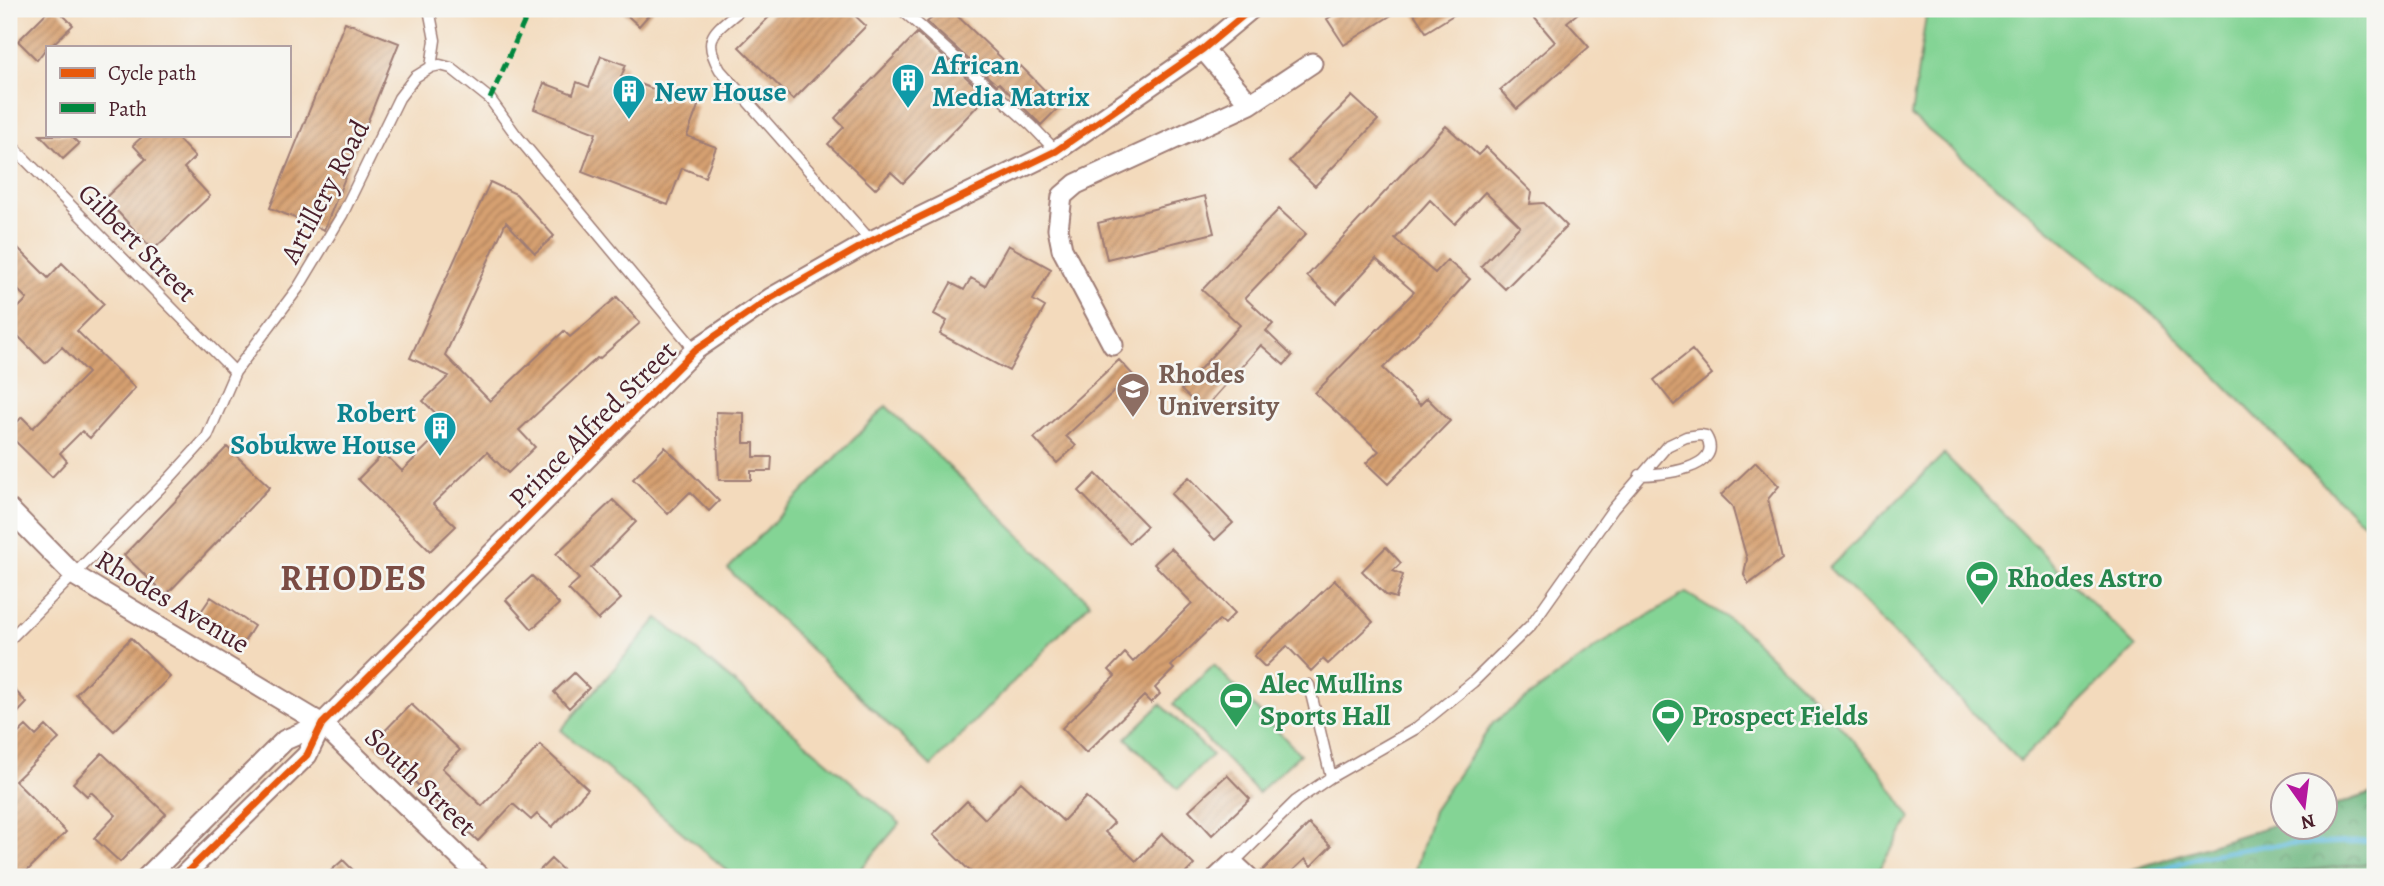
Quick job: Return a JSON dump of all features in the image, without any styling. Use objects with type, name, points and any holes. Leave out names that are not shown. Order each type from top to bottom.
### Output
[{"type":"street","name":"Prince Alfred Street","points":[[182,877],[307,755],[322,724],[695,350],[771,298],[872,240],[1056,151],[1203,49],[1251,9]]},
{"type":"street","points":[[1203,49],[1250,104]]},
{"type":"street","points":[[1113,345],[1062,249],[1058,229],[1062,196],[1076,184],[1250,104],[1312,63]]},
{"type":"street","name":"Rhodes Avenue","points":[[9,509],[74,575],[322,724]]},
{"type":"street","name":"Prince Alfred Street","points":[[146,877],[285,740],[322,724]]},
{"type":"street","name":"South Street","points":[[322,724],[480,877]]},
{"type":"street","points":[[1218,877],[1233,863],[1248,877]]},
{"type":"lane","points":[[429,9],[435,40],[431,67],[440,65],[452,68],[490,99],[516,135],[695,350]]},
{"type":"lane","points":[[741,9],[714,33],[710,45],[711,55],[720,70],[872,240]]},
{"type":"lane","points":[[901,9],[1031,125],[1056,151]]},
{"type":"lane","name":"Artillery Road","points":[[9,640],[168,480],[207,437],[235,372],[298,288],[342,215],[399,98],[415,77],[431,67]]},
{"type":"lane","name":"Gilbert Street","points":[[9,143],[235,372]]},
{"type":"lane","points":[[1233,863],[1296,801],[1331,777],[1415,729],[1445,707],[1531,625],[1613,509],[1640,475],[1667,446],[1700,435],[1709,440],[1708,454],[1700,463],[1660,475],[1640,475]]},
{"type":"lane","points":[[1309,685],[1331,777]]},
{"type":"green space","points":[[1927,9],[2375,9],[2375,529],[2355,516],[2161,321],[1911,116]]},
{"type":"green space","points":[[886,406],[1090,603],[931,766],[728,569]]},
{"type":"green space","name":"Rhodes Astro","points":[[1944,454],[2136,647],[2020,761],[1829,568]]},
{"type":"green space","name":"Prospect Fields","points":[[1686,593],[1737,624],[1823,707],[1878,768],[1911,818],[1874,877],[1414,877],[1433,811],[1493,723],[1598,646]]},
{"type":"green space","points":[[658,618],[900,823],[854,877],[735,877],[561,730]]},
{"type":"green space","name":"Alec Mullins Sports Hall","points":[[1214,665],[1300,754],[1258,793],[1173,704]]},
{"type":"green space","points":[[1161,704],[1212,755],[1178,789],[1126,738]]},
{"type":"green space","points":[[2375,792],[2375,863],[2245,877],[2109,877],[2268,826],[2268,840],[2338,840],[2338,805]]},
{"type":"green space","points":[[2375,863],[2375,877],[2245,877]]},
{"type":"building","points":[[50,9],[57,9],[73,25],[51,46],[46,46],[37,60],[18,41]]},
{"type":"building","points":[[620,9],[654,9],[639,26]]},
{"type":"building","points":[[777,9],[848,9],[866,26],[793,100],[739,47]]},
{"type":"building","points":[[922,9],[950,9],[1015,71],[1021,66],[1060,106],[1041,125],[999,83],[997,85],[927,22],[932,18]]},
{"type":"building","points":[[1343,9],[1401,9],[1344,45],[1327,19]]},
{"type":"building","points":[[1411,9],[1463,9],[1426,32]]},
{"type":"building","points":[[1527,9],[1583,9],[1567,22],[1589,47],[1517,109],[1500,90],[1555,42]]},
{"type":"building","points":[[345,22],[399,43],[324,230],[270,208]]},
{"type":"building","name":"African Media Matrix","points":[[917,33],[987,96],[903,183],[891,172],[875,189],[828,144],[844,127],[835,118]]},
{"type":"building","name":"New House","points":[[601,56],[626,65],[621,77],[698,106],[687,136],[716,147],[705,177],[682,168],[668,205],[582,172],[596,133],[534,109],[544,83],[573,94],[577,82],[589,87]]},
{"type":"building","points":[[1352,96],[1378,120],[1315,186],[1289,161]]},
{"type":"building","points":[[1446,126],[1478,155],[1486,147],[1532,192],[1530,204],[1544,203],[1567,226],[1505,289],[1481,266],[1520,226],[1485,192],[1455,224],[1430,200],[1395,239],[1435,273],[1447,260],[1470,279],[1429,325],[1383,368],[1420,405],[1427,398],[1450,421],[1388,484],[1366,463],[1379,451],[1315,393],[1414,292],[1376,259],[1336,303],[1307,276]]},
{"type":"building","points":[[40,135],[71,136],[79,144],[63,159]]},
{"type":"building","points":[[143,136],[175,136],[195,157],[184,168],[210,196],[153,250],[105,198],[146,159],[133,145]]},
{"type":"building","points":[[490,182],[516,194],[554,236],[535,253],[506,222],[445,355],[490,401],[564,331],[570,337],[617,297],[640,323],[597,358],[519,430],[535,447],[508,473],[487,452],[433,504],[456,526],[430,551],[358,479],[384,453],[402,471],[448,425],[423,401],[449,376],[410,358]]},
{"type":"building","points":[[1205,196],[1214,233],[1107,259],[1098,223]]},
{"type":"building","points":[[1279,209],[1306,234],[1245,298],[1273,324],[1266,331],[1292,356],[1284,365],[1261,345],[1203,410],[1181,390],[1240,325],[1202,290]]},
{"type":"building","points":[[9,239],[48,278],[62,263],[104,304],[77,331],[135,388],[90,438],[82,431],[60,453],[67,461],[52,477],[9,435],[9,431],[22,417],[33,428],[88,373],[62,347],[45,363],[9,327],[9,317],[27,299],[9,281]]},
{"type":"building","points":[[1008,245],[1051,269],[1033,300],[1045,307],[1009,371],[940,334],[947,321],[934,314],[951,283],[964,290],[971,278],[985,286]]},
{"type":"building","points":[[1692,350],[1712,374],[1674,405],[1654,380]]},
{"type":"building","points":[[1119,360],[1148,391],[1133,405],[1118,388],[1066,436],[1076,446],[1057,463],[1034,438]]},
{"type":"building","points":[[716,412],[744,413],[744,443],[754,443],[754,457],[772,457],[771,471],[751,471],[751,480],[719,480]]},
{"type":"building","points":[[227,447],[270,487],[166,595],[124,555]]},
{"type":"building","points":[[665,447],[719,501],[709,511],[690,492],[668,514],[633,479]]},
{"type":"building","points":[[1756,462],[1779,486],[1768,499],[1782,559],[1749,584],[1744,575],[1747,559],[1732,506],[1721,495]]},
{"type":"building","points":[[1096,474],[1147,526],[1129,543],[1079,491]]},
{"type":"building","points":[[1189,477],[1233,523],[1215,540],[1171,494]]},
{"type":"building","points":[[613,500],[636,522],[591,568],[621,599],[598,620],[568,589],[579,579],[556,554]]},
{"type":"building","points":[[1386,547],[1401,563],[1393,571],[1403,575],[1396,598],[1386,595],[1362,571]]},
{"type":"building","points":[[1171,548],[1235,613],[1224,624],[1219,620],[1171,666],[1174,669],[1155,688],[1160,694],[1151,703],[1144,696],[1086,753],[1062,728],[1115,676],[1109,670],[1125,653],[1133,662],[1192,603],[1154,564]]},
{"type":"building","points":[[532,576],[559,604],[532,629],[506,600]]},
{"type":"building","points":[[1335,580],[1373,622],[1328,664],[1323,659],[1311,671],[1287,646],[1265,667],[1254,656]]},
{"type":"building","points":[[211,597],[254,626],[242,645],[198,616]]},
{"type":"building","points":[[131,638],[170,677],[114,731],[76,694]]},
{"type":"building","points":[[574,673],[589,688],[569,708],[554,692]]},
{"type":"building","points":[[9,684],[27,703],[9,722]]},
{"type":"building","points":[[411,704],[460,750],[442,768],[482,806],[540,745],[588,789],[552,827],[537,814],[531,820],[513,804],[478,841],[373,743]]},
{"type":"building","points":[[26,726],[36,736],[46,726],[59,739],[15,781],[66,832],[21,877],[13,877],[9,873],[9,742]]},
{"type":"building","points":[[102,753],[166,814],[120,862],[94,838],[116,815],[91,792],[87,796],[73,783]]},
{"type":"building","points":[[1227,775],[1250,799],[1212,835],[1189,810]]},
{"type":"building","points":[[1021,782],[1063,821],[1086,797],[1114,823],[1105,832],[1136,861],[1162,834],[1194,865],[1182,877],[976,877],[933,835],[967,801],[985,819]]},
{"type":"building","points":[[1309,824],[1331,846],[1311,866],[1305,859],[1286,877],[1260,877],[1260,873]]},
{"type":"building","points":[[551,859],[570,877],[533,877]]},
{"type":"building","points":[[343,860],[360,877],[324,877]]},
{"type":"waterway","points":[[2135,877],[2203,856],[2262,846],[2375,841]]},
{"type":"marked path","points":[[490,99],[530,9]]},
{"type":"cycle path","points":[[182,877],[307,755],[322,724],[695,350],[771,298],[871,241],[1056,151],[1203,49],[1251,9]]},
{"type":"place","name":"African Media Matrix","points":[[908,110]]},
{"type":"place","name":"New House","points":[[629,121]]},
{"type":"place","name":"Rhodes University","points":[[1133,419]]},
{"type":"place","name":"Robert Sobukwe House","points":[[440,458]]},
{"type":"place","name":"Rhodes Astro","points":[[1982,607]]},
{"type":"place","name":"Alec Mullins Sports Hall","points":[[1236,729]]},
{"type":"place","name":"Prospect Fields","points":[[1668,745]]},
{"type":"district","name":"RHODES","points":[[354,578]]}]
